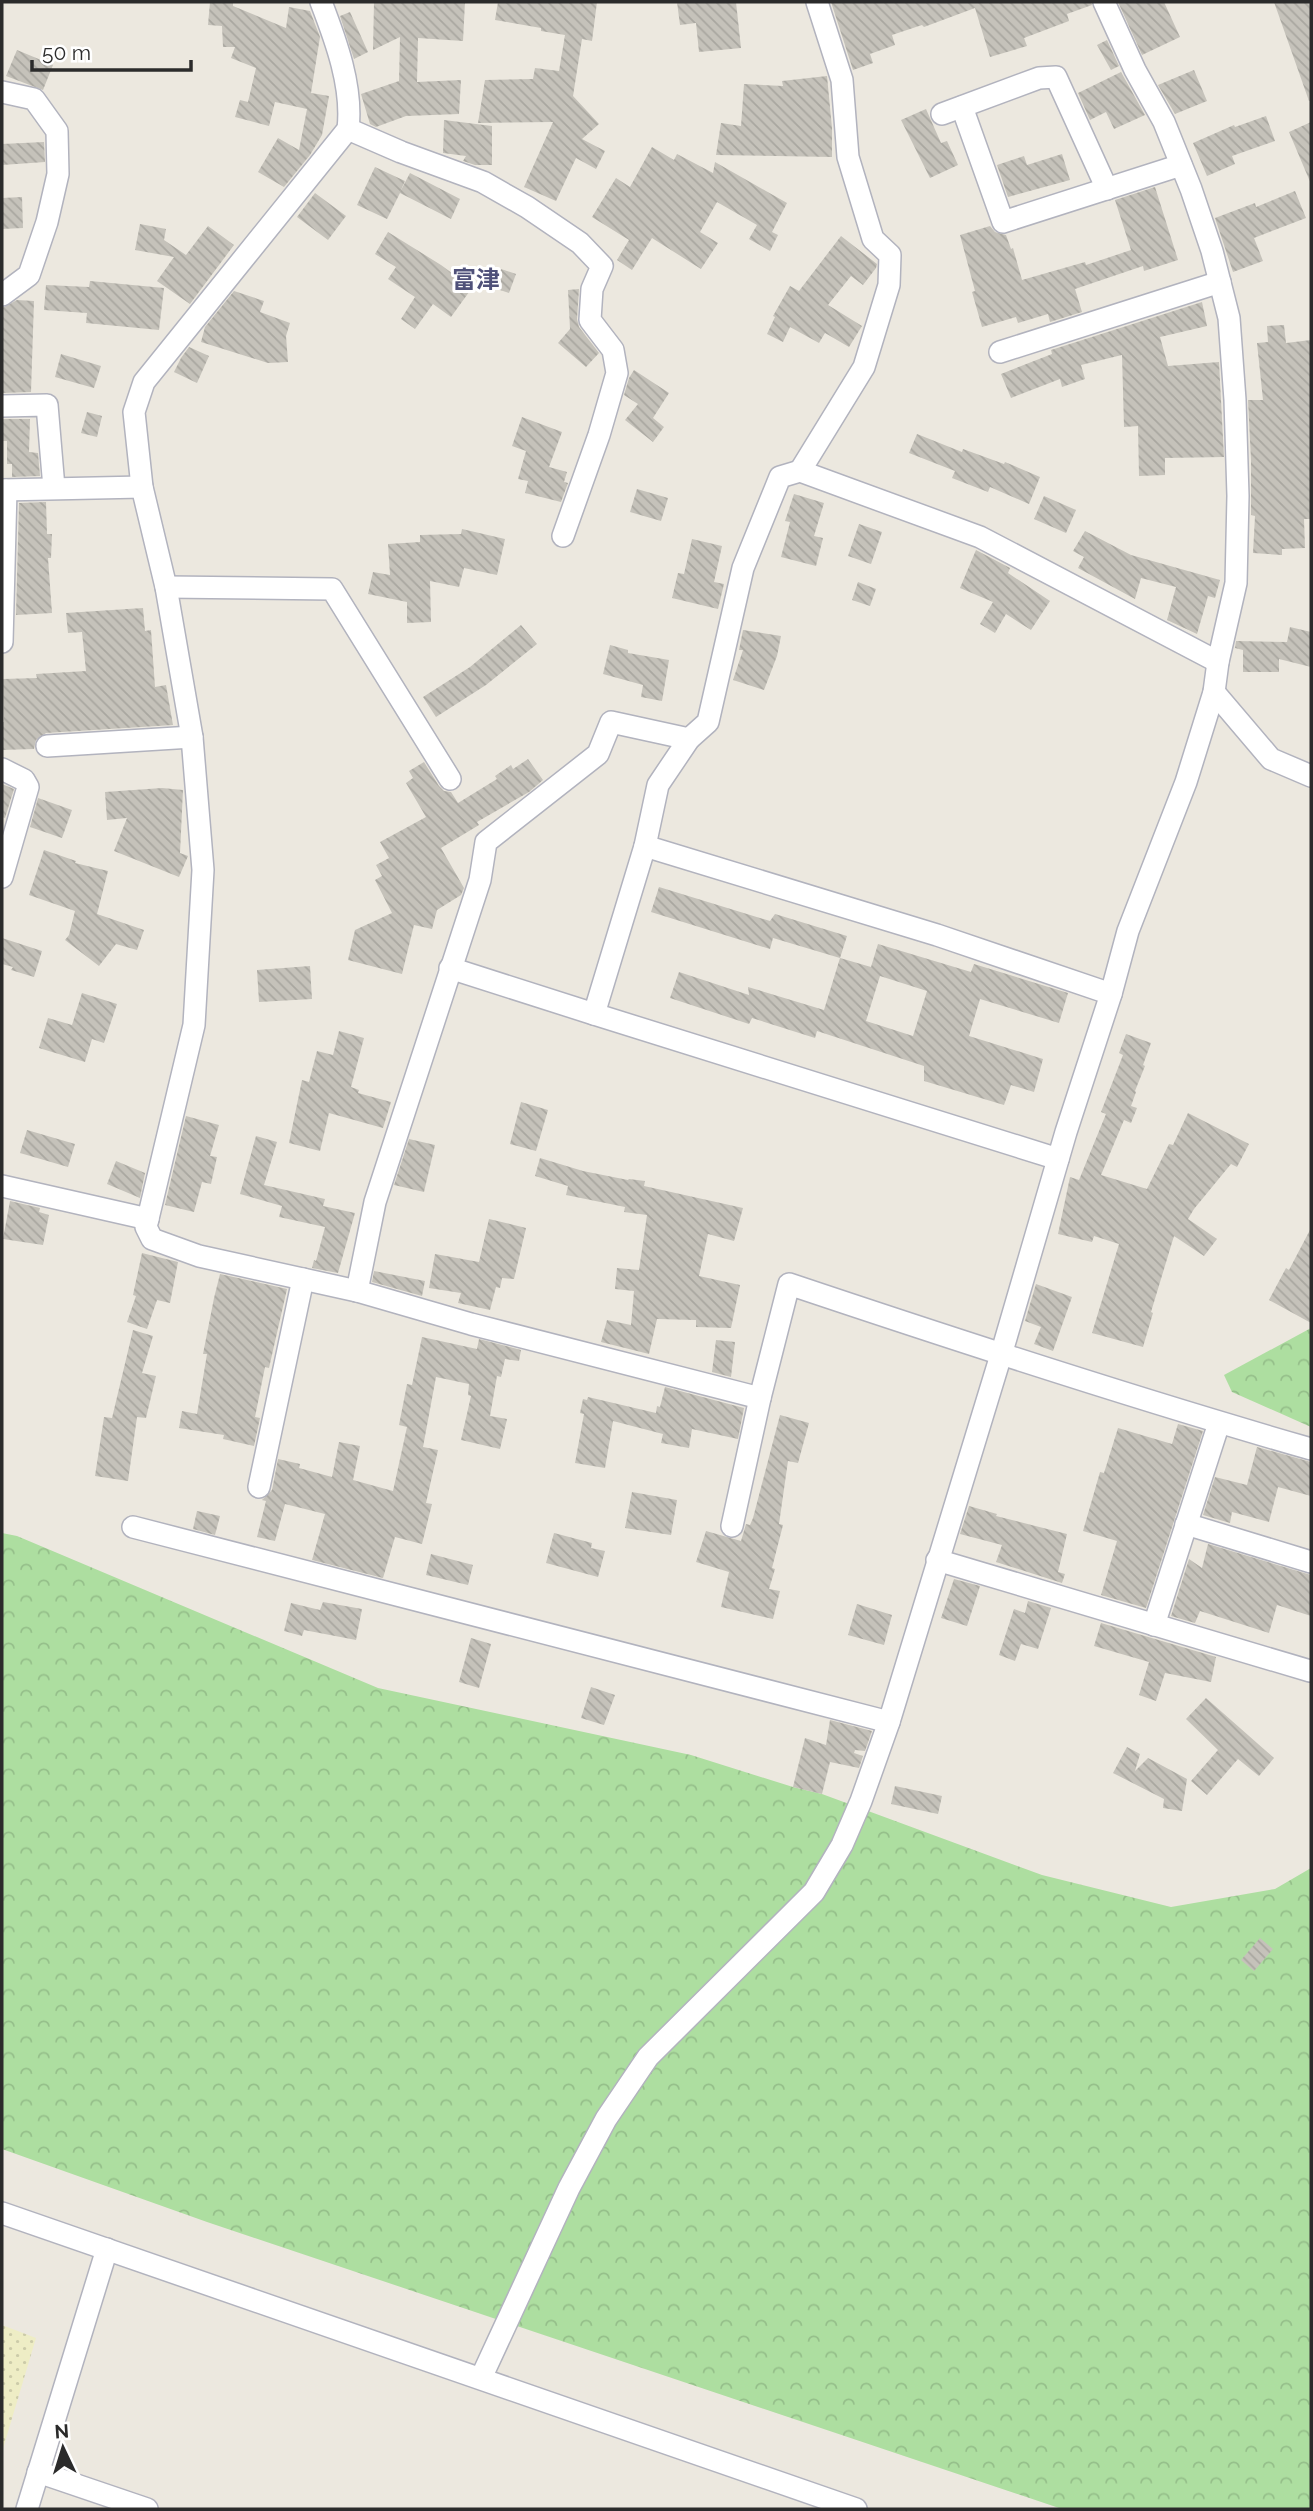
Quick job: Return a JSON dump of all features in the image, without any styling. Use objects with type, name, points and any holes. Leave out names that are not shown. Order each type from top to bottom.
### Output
[{"type":"street","points":[[321,2],[347,86],[350,114],[348,129],[144,382],[134,412],[142,488],[166,587],[192,737],[203,870],[194,1025],[146,1227],[152,1240],[199,1256],[357,1291],[471,1324],[760,1398]]},
{"type":"street","points":[[800,471],[864,367],[889,285],[890,255],[873,239],[848,157],[842,80],[817,2]]},
{"type":"street","points":[[481,2378],[569,2188],[606,2119],[649,2057],[814,1892],[842,1845],[889,1722],[1128,931],[1186,782],[1213,692],[1236,583],[1236,400],[1230,332],[1212,251],[1181,165],[1164,122],[1135,70],[1104,2]]},
{"type":"street","points":[[1107,189],[1056,77],[1039,78],[952,111],[1003,222],[1107,189],[1181,165]]},
{"type":"street","points":[[2,92],[34,99],[57,131],[58,174],[47,222],[29,275],[2,295]]},
{"type":"street","points":[[348,129],[483,182],[580,243],[602,266],[592,289],[590,320],[614,350],[617,373],[563,536]]},
{"type":"street","points":[[1000,352],[1220,282]]},
{"type":"street","points":[[2,406],[47,405],[54,488]]},
{"type":"street","points":[[594,1014],[645,846],[658,785],[688,739],[708,722],[743,568],[780,477],[800,471],[980,537],[1218,662]]},
{"type":"street","points":[[2,642],[4,489],[142,488]]},
{"type":"street","points":[[166,587],[332,589],[450,779]]},
{"type":"street","points":[[1213,692],[1271,760],[1311,776]]},
{"type":"street","points":[[357,1291],[375,1202],[480,880],[486,842],[598,754],[611,722],[688,739]]},
{"type":"street","points":[[47,746],[192,737]]},
{"type":"street","points":[[2,769],[24,780],[28,787],[2,877]]},
{"type":"street","points":[[645,846],[937,935],[1111,994]]},
{"type":"street","points":[[450,968],[1058,1159]]},
{"type":"street","points":[[2,1186],[148,1219]]},
{"type":"street","points":[[259,1487],[303,1279]]},
{"type":"street","points":[[732,1527],[760,1398],[789,1284],[1001,1355],[1311,1449]]},
{"type":"street","points":[[1154,1625],[1219,1423]]},
{"type":"street","points":[[1186,1524],[1311,1562]]},
{"type":"street","points":[[133,1527],[889,1722]]},
{"type":"street","points":[[937,1560],[1310,1671]]},
{"type":"street","points":[[2,2213],[856,2509]]},
{"type":"street","points":[[27,2509],[107,2249]]},
{"type":"street","points":[[38,2472],[148,2509]]},
{"type":"green space","points":[[1311,1328],[1311,1427],[1232,1392],[1224,1375]]},
{"type":"green space","points":[[2,1533],[17,1536],[378,1688],[691,1755],[822,1794],[1042,1875],[1171,1907],[1275,1889],[1311,1868],[1311,2509],[1062,2509],[207,2222],[2,2149]]},
{"type":"sand","points":[[2,2325],[36,2338],[2,2452]]},
{"type":"building","points":[[210,2],[233,2],[233,6],[286,28],[289,7],[310,11],[320,37],[311,93],[329,96],[322,135],[310,155],[284,187],[258,172],[278,138],[299,150],[307,109],[275,102],[269,126],[235,117],[240,100],[248,102],[256,68],[231,58],[235,47],[223,47],[222,26],[208,25]]},
{"type":"building","points":[[374,2],[465,2],[463,41],[418,38],[417,82],[461,80],[459,114],[406,116],[376,127],[370,124],[361,94],[399,81],[400,37],[373,50]]},
{"type":"building","points":[[498,2],[597,2],[592,41],[582,39],[573,96],[599,124],[582,139],[605,151],[596,169],[576,158],[556,201],[524,187],[553,122],[478,123],[485,80],[533,79],[535,68],[559,71],[565,35],[495,20]]},
{"type":"building","points":[[677,2],[736,2],[741,48],[699,52],[696,23],[680,25]]},
{"type":"building","points":[[831,2],[1091,2],[1092,5],[1067,14],[1069,21],[1024,38],[1027,46],[990,57],[975,8],[924,27],[922,25],[892,35],[895,45],[870,54],[873,63],[853,70]]},
{"type":"building","points":[[1118,2],[1164,2],[1180,37],[1142,55]]},
{"type":"building","points":[[1274,2],[1311,2],[1309,101]]},
{"type":"building","points":[[350,12],[368,52],[354,59],[340,16]]},
{"type":"building","points":[[1107,40],[1119,66],[1111,70],[1097,45]]},
{"type":"building","points":[[17,50],[53,65],[43,90],[6,76]]},
{"type":"building","points":[[1194,70],[1207,101],[1175,114],[1158,85]]},
{"type":"building","points":[[1121,72],[1145,115],[1114,129],[1106,112],[1090,120],[1078,93]]},
{"type":"building","points":[[827,76],[832,157],[716,155],[721,123],[741,126],[744,84],[783,86],[782,81]]},
{"type":"building","points":[[926,109],[941,143],[947,141],[958,165],[930,178],[901,120]]},
{"type":"building","points":[[1266,116],[1275,141],[1232,156],[1235,164],[1207,176],[1193,143],[1234,125],[1235,127]]},
{"type":"building","points":[[444,120],[492,126],[492,165],[475,165],[463,161],[466,156],[443,153]]},
{"type":"building","points":[[1311,122],[1311,184],[1289,132]]},
{"type":"building","points":[[44,142],[45,162],[2,165],[2,144]]},
{"type":"building","points":[[652,147],[674,160],[677,154],[713,173],[715,162],[787,203],[772,232],[778,235],[770,251],[749,239],[757,225],[717,202],[700,232],[718,243],[701,269],[652,238],[632,270],[617,260],[629,240],[592,217],[616,178],[630,187]]},
{"type":"building","points":[[1062,154],[1070,180],[1008,197],[997,165],[1024,156],[1027,165]]},
{"type":"building","points":[[375,167],[405,181],[400,192],[410,173],[460,199],[451,219],[400,193],[387,219],[357,205]]},
{"type":"building","points":[[1155,187],[1178,260],[1144,271],[1143,266],[1075,289],[1082,312],[1050,322],[1048,314],[1018,323],[1016,317],[982,327],[960,235],[990,226],[995,232],[1006,235],[1011,249],[1013,248],[1022,280],[1085,262],[1086,265],[1131,250],[1115,200]]},
{"type":"building","points":[[1295,191],[1306,218],[1254,238],[1263,261],[1233,272],[1215,218],[1255,203],[1256,207]]},
{"type":"building","points":[[315,193],[346,216],[328,240],[297,217]]},
{"type":"building","points":[[22,197],[23,228],[2,229],[2,198]]},
{"type":"building","points":[[140,224],[166,229],[164,240],[186,255],[208,226],[234,245],[190,304],[157,281],[174,257],[135,250]]},
{"type":"building","points":[[388,232],[472,288],[451,317],[433,304],[415,329],[401,319],[415,297],[388,279],[396,267],[375,254]]},
{"type":"building","points":[[841,236],[877,264],[863,285],[851,276],[828,305],[862,326],[849,347],[825,333],[819,343],[790,327],[783,342],[767,334],[775,317],[773,316],[790,286],[799,291]]},
{"type":"building","points":[[501,269],[516,274],[509,293],[494,288]]},
{"type":"building","points":[[90,281],[164,288],[159,330],[86,323],[87,313],[44,310],[46,285],[89,287]]},
{"type":"building","points":[[579,289],[579,327],[599,353],[586,367],[558,343],[570,329],[568,290]]},
{"type":"building","points":[[234,291],[264,301],[260,312],[290,323],[286,336],[288,362],[268,363],[201,342],[205,327]]},
{"type":"building","points":[[17,300],[34,301],[31,392],[2,393],[2,308]]},
{"type":"building","points":[[1202,302],[1207,326],[1160,337],[1168,366],[1219,362],[1224,457],[1165,458],[1165,475],[1139,476],[1138,426],[1124,427],[1122,355],[1081,365],[1085,379],[1062,387],[1060,379],[1011,398],[1001,374],[1052,354],[1051,350]]},
{"type":"building","points":[[1284,325],[1286,343],[1311,340],[1311,519],[1304,519],[1305,548],[1282,549],[1282,555],[1253,553],[1255,516],[1251,515],[1248,400],[1263,400],[1257,343],[1268,342],[1267,326]]},
{"type":"building","points":[[189,347],[209,356],[197,383],[174,372]]},
{"type":"building","points":[[61,354],[101,366],[94,388],[55,377]]},
{"type":"building","points":[[634,370],[669,393],[653,418],[664,427],[653,442],[625,420],[638,404],[624,395]]},
{"type":"building","points":[[87,412],[102,416],[97,437],[81,433]]},
{"type":"building","points":[[522,417],[562,432],[549,467],[567,472],[564,482],[568,483],[561,502],[525,493],[528,481],[518,479],[526,451],[512,446]]},
{"type":"building","points":[[2,419],[30,419],[29,452],[38,453],[40,476],[12,477],[12,464],[7,464],[7,441],[2,441]]},
{"type":"building","points":[[917,434],[962,452],[963,449],[1004,464],[1005,462],[1040,477],[1029,504],[990,487],[988,492],[952,478],[955,471],[909,453]]},
{"type":"building","points":[[637,489],[668,498],[661,521],[630,512]]},
{"type":"building","points":[[794,494],[824,503],[814,536],[823,538],[816,566],[781,557],[790,522],[785,521]]},
{"type":"building","points":[[1044,496],[1076,510],[1066,533],[1034,519]]},
{"type":"building","points":[[46,502],[47,534],[52,534],[51,558],[48,558],[52,613],[16,615],[19,503]]},
{"type":"building","points":[[859,524],[882,532],[871,564],[848,556]]},
{"type":"building","points":[[462,529],[505,539],[497,575],[464,568],[459,587],[430,581],[431,622],[407,623],[407,602],[368,594],[373,572],[390,575],[388,544],[420,542],[420,535],[461,534]]},
{"type":"building","points":[[1085,531],[1131,555],[1220,580],[1215,598],[1208,596],[1197,634],[1167,620],[1176,587],[1141,578],[1135,599],[1078,568],[1084,557],[1073,551]]},
{"type":"building","points":[[692,539],[722,546],[714,582],[724,584],[718,609],[672,598],[678,573],[684,574]]},
{"type":"building","points":[[976,550],[1010,568],[1008,573],[1050,601],[1031,630],[1006,614],[995,633],[980,624],[993,602],[960,588]]},
{"type":"building","points":[[858,582],[876,589],[870,606],[852,600]]},
{"type":"building","points":[[143,608],[145,631],[151,630],[155,687],[166,685],[173,725],[46,733],[36,740],[34,749],[2,750],[3,679],[37,678],[36,674],[86,671],[82,632],[68,633],[66,613]]},
{"type":"building","points":[[521,625],[537,644],[486,685],[436,717],[423,697],[470,667]]},
{"type":"building","points":[[1290,627],[1311,632],[1311,667],[1279,659],[1279,672],[1243,672],[1243,650],[1235,648],[1236,641],[1287,642]]},
{"type":"building","points":[[743,630],[781,636],[777,656],[764,690],[733,680],[743,650],[739,650]]},
{"type":"building","points":[[610,645],[628,650],[628,653],[669,660],[662,701],[641,697],[643,685],[603,674]]},
{"type":"building","points":[[528,759],[543,780],[529,792],[477,822],[479,825],[441,848],[464,888],[461,895],[437,910],[432,929],[414,925],[402,974],[348,960],[355,930],[392,913],[375,880],[382,876],[376,865],[389,858],[380,842],[426,817],[406,783],[413,778],[409,771],[424,762],[439,786],[444,791],[451,792],[458,803],[497,779],[495,776],[511,765],[513,769]]},
{"type":"building","points":[[2,784],[14,789],[5,818],[2,817]]},
{"type":"building","points":[[162,788],[183,790],[180,853],[188,856],[179,877],[114,851],[127,818],[107,820],[105,792]]},
{"type":"building","points":[[38,798],[72,810],[62,838],[30,827]]},
{"type":"building","points":[[44,850],[76,861],[75,863],[108,871],[97,914],[144,930],[137,950],[116,944],[99,966],[65,940],[69,935],[75,911],[29,895]]},
{"type":"building","points":[[659,887],[770,921],[775,914],[847,936],[840,958],[773,938],[770,949],[651,912]]},
{"type":"building","points":[[2,938],[42,951],[34,977],[11,970],[13,967],[2,964]]},
{"type":"building","points":[[878,944],[971,972],[974,964],[1068,993],[1059,1023],[980,999],[969,1036],[1043,1059],[1034,1092],[1011,1085],[1004,1105],[924,1081],[924,1066],[817,1031],[815,1038],[752,1018],[749,1024],[670,998],[679,972],[749,995],[748,987],[824,1010],[840,958],[871,967]],"holes":[[[880,976],[927,991],[913,1036],[866,1021]]]},
{"type":"building","points":[[310,966],[312,999],[259,1002],[257,970]]},
{"type":"building","points":[[82,993],[117,1004],[104,1043],[92,1039],[85,1062],[39,1048],[48,1018],[72,1025]]},
{"type":"building","points":[[339,1031],[364,1038],[351,1087],[359,1090],[358,1093],[391,1102],[383,1128],[329,1113],[320,1151],[289,1143],[302,1080],[309,1082],[317,1051],[333,1055]]},
{"type":"building","points":[[1126,1034],[1151,1043],[1131,1106],[1137,1108],[1131,1123],[1124,1120],[1101,1175],[1147,1189],[1188,1113],[1249,1144],[1237,1167],[1231,1164],[1188,1219],[1217,1239],[1204,1256],[1174,1236],[1143,1347],[1092,1333],[1119,1244],[1094,1236],[1092,1242],[1058,1234],[1070,1177],[1079,1180],[1106,1114],[1101,1112],[1123,1055],[1119,1053]]},
{"type":"building","points":[[521,1102],[548,1110],[536,1151],[510,1144]]},
{"type":"building","points":[[186,1116],[219,1125],[210,1156],[217,1157],[211,1184],[202,1182],[194,1212],[165,1205]]},
{"type":"building","points":[[27,1130],[75,1144],[68,1167],[20,1153]]},
{"type":"building","points":[[256,1136],[277,1142],[264,1185],[325,1199],[323,1206],[355,1213],[338,1273],[312,1268],[325,1227],[279,1217],[282,1206],[240,1194]]},
{"type":"building","points":[[409,1139],[435,1145],[424,1192],[394,1185]]},
{"type":"building","points":[[540,1158],[583,1171],[645,1181],[644,1186],[743,1208],[734,1241],[708,1234],[699,1276],[740,1285],[731,1328],[696,1327],[696,1320],[657,1319],[649,1354],[601,1342],[607,1320],[631,1325],[634,1291],[615,1289],[617,1268],[639,1270],[647,1215],[624,1212],[625,1207],[566,1195],[568,1186],[535,1176]]},
{"type":"building","points":[[116,1161],[145,1173],[140,1198],[107,1184]]},
{"type":"building","points":[[10,1201],[40,1208],[39,1212],[49,1215],[43,1245],[3,1239]]},
{"type":"building","points":[[489,1219],[526,1228],[514,1279],[502,1278],[500,1288],[496,1287],[490,1310],[458,1303],[461,1293],[429,1288],[435,1254],[479,1262]]},
{"type":"building","points":[[1311,1228],[1311,1323],[1269,1300],[1286,1268],[1289,1270]]},
{"type":"building","points":[[142,1253],[178,1262],[170,1303],[157,1300],[147,1329],[127,1322],[136,1296],[133,1295]]},
{"type":"building","points":[[374,1271],[425,1281],[422,1296],[372,1282]]},
{"type":"building","points":[[220,1274],[287,1289],[269,1368],[265,1367],[255,1417],[260,1418],[254,1446],[223,1439],[224,1435],[179,1428],[182,1411],[197,1414],[207,1354],[203,1354]]},
{"type":"building","points":[[1036,1284],[1072,1297],[1053,1351],[1034,1344],[1041,1327],[1025,1321]]},
{"type":"building","points":[[133,1330],[153,1336],[142,1373],[156,1376],[146,1418],[137,1417],[128,1481],[95,1476],[104,1417],[112,1418]]},
{"type":"building","points":[[422,1337],[477,1349],[479,1339],[521,1350],[519,1361],[505,1359],[501,1377],[497,1376],[490,1416],[507,1419],[500,1449],[461,1440],[471,1396],[468,1395],[469,1384],[436,1377],[423,1447],[438,1450],[426,1503],[432,1504],[422,1544],[395,1537],[383,1578],[312,1560],[325,1514],[285,1504],[275,1541],[257,1537],[266,1501],[262,1500],[272,1490],[278,1459],[300,1464],[299,1468],[332,1477],[339,1442],[360,1446],[353,1480],[393,1491],[407,1427],[399,1425],[407,1384],[412,1385]]},
{"type":"building","points":[[716,1340],[735,1342],[731,1377],[712,1372]]},
{"type":"building","points":[[665,1387],[744,1408],[738,1439],[692,1429],[689,1448],[661,1443],[663,1434],[613,1421],[605,1468],[575,1463],[584,1414],[580,1413],[583,1399],[587,1400],[588,1397],[656,1413]]},
{"type":"building","points":[[780,1415],[809,1423],[798,1463],[788,1461],[779,1524],[783,1525],[769,1589],[780,1591],[773,1619],[721,1607],[729,1572],[696,1562],[706,1531],[741,1541],[746,1524],[750,1525],[753,1518]]},
{"type":"building","points":[[1178,1424],[1203,1431],[1146,1608],[1101,1595],[1117,1541],[1083,1531],[1100,1472],[1104,1473],[1118,1428],[1172,1444]]},
{"type":"building","points":[[1257,1447],[1311,1462],[1311,1496],[1278,1487],[1269,1522],[1232,1512],[1230,1523],[1203,1515],[1215,1477],[1247,1485]]},
{"type":"building","points":[[632,1492],[677,1500],[671,1535],[625,1528]]},
{"type":"building","points":[[969,1506],[997,1514],[996,1516],[1067,1534],[1058,1572],[1065,1574],[1062,1583],[996,1562],[1002,1545],[960,1534]]},
{"type":"building","points":[[197,1511],[220,1516],[215,1535],[193,1529]]},
{"type":"building","points":[[554,1533],[592,1543],[591,1548],[605,1551],[598,1577],[546,1563]]},
{"type":"building","points":[[1208,1544],[1311,1575],[1311,1616],[1277,1605],[1269,1633],[1200,1611],[1195,1623],[1171,1616],[1189,1559],[1202,1568]]},
{"type":"building","points":[[431,1554],[473,1565],[468,1585],[426,1575]]},
{"type":"building","points":[[954,1579],[980,1586],[967,1626],[941,1618]]},
{"type":"building","points":[[1028,1601],[1051,1608],[1038,1649],[1021,1644],[1015,1661],[999,1655],[1014,1609],[1025,1613]]},
{"type":"building","points":[[323,1602],[362,1609],[356,1640],[304,1630],[302,1636],[284,1631],[291,1603],[320,1610]]},
{"type":"building","points":[[857,1604],[892,1615],[884,1645],[848,1635]]},
{"type":"building","points":[[1101,1623],[1216,1657],[1211,1682],[1165,1673],[1156,1701],[1139,1695],[1149,1662],[1094,1646]]},
{"type":"building","points":[[471,1638],[491,1644],[479,1688],[459,1682]]},
{"type":"building","points":[[591,1687],[615,1695],[604,1725],[581,1718]]},
{"type":"building","points":[[1206,1698],[1274,1758],[1259,1776],[1238,1759],[1207,1795],[1191,1781],[1218,1750],[1186,1719]]},
{"type":"building","points":[[830,1720],[872,1731],[865,1751],[855,1750],[854,1753],[863,1756],[859,1768],[830,1762],[822,1794],[793,1787],[805,1738],[826,1745]]},
{"type":"building","points":[[1127,1747],[1140,1754],[1135,1771],[1148,1758],[1187,1779],[1182,1811],[1163,1808],[1164,1799],[1113,1773]]},
{"type":"building","points":[[895,1786],[942,1796],[938,1814],[891,1804]]},
{"type":"building","points":[[1260,1938],[1273,1949],[1254,1971],[1241,1960]]},
{"type":"district","name":"富津","points":[[476,280]]}]
